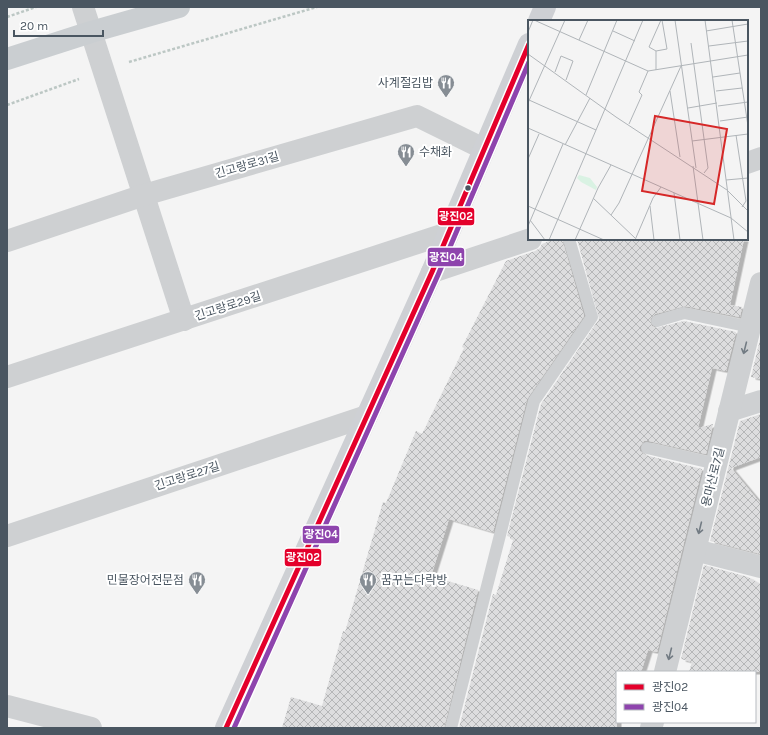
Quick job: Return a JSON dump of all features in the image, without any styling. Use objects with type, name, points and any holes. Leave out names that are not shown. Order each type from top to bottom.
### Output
[{"type":"main road","points":[[7,59],[92,32],[179,7]]},
{"type":"main road","points":[[539,20],[545,7]]},
{"type":"main road","points":[[226,728],[432,272],[528,46]]},
{"type":"street","points":[[83,7],[184,320]]},
{"type":"street","name":"긴고랑로31길","points":[[7,241],[144,195],[417,116],[484,149]]},
{"type":"street","points":[[748,163],[761,158]]},
{"type":"street","name":"긴고랑로29길","points":[[7,377],[448,233]]},
{"type":"street","points":[[432,272],[529,240]]},
{"type":"street","name":"용마산로7길","points":[[665,671],[761,282]]},
{"type":"street","points":[[729,411],[761,401]]},
{"type":"street","name":"긴고랑로27길","points":[[7,536],[367,416]]},
{"type":"street","points":[[695,550],[761,567]]},
{"type":"street","points":[[7,706],[91,728]]},
{"type":"lane","points":[[451,728],[534,401],[592,317],[569,240]]},
{"type":"lane","points":[[657,321],[684,313],[750,327]]},
{"type":"lane","points":[[647,448],[716,464]]},
{"type":"path","points":[[7,17],[36,7]]},
{"type":"path","points":[[7,105],[104,70],[317,7]]},
{"type":"building","points":[[552,240],[562,240],[584,316],[527,399],[493,532],[449,519],[431,576],[478,590],[444,728],[282,728],[291,697],[322,706],[343,631],[345,632],[383,502],[386,503],[416,431],[422,434],[464,348],[462,347],[506,261],[535,251],[540,248],[542,244]]},
{"type":"building","points":[[577,240],[744,240],[730,305],[742,307],[740,317],[685,306],[655,314],[650,319],[652,326],[656,328],[684,321],[736,332],[726,371],[712,368],[698,428],[713,424],[706,454],[649,441],[644,441],[640,446],[640,451],[645,455],[702,469],[657,652],[648,650],[641,671],[616,671],[617,728],[459,728],[493,594],[496,595],[513,540],[507,536],[541,404],[599,319]]},
{"type":"building","points":[[761,335],[761,379],[751,377]]},
{"type":"building","points":[[761,414],[761,457],[731,468],[761,504],[761,554],[710,541],[740,421]]},
{"type":"building","points":[[704,565],[748,577],[761,585],[761,672],[689,671],[692,662],[681,659]]},
{"type":"transit line","name":"광진02","points":[[226,728],[432,272],[528,46]]},
{"type":"transit line","name":"광진04","points":[[234,728],[438,275],[528,64]]},
{"type":"place","name":"사계절김밥","points":[[446,98]]},
{"type":"place","name":"수채화","points":[[406,167]]},
{"type":"place","name":"민물장어전문점","points":[[197,595]]},
{"type":"place","name":"꿈꾸는다락방","points":[[368,595]]}]
